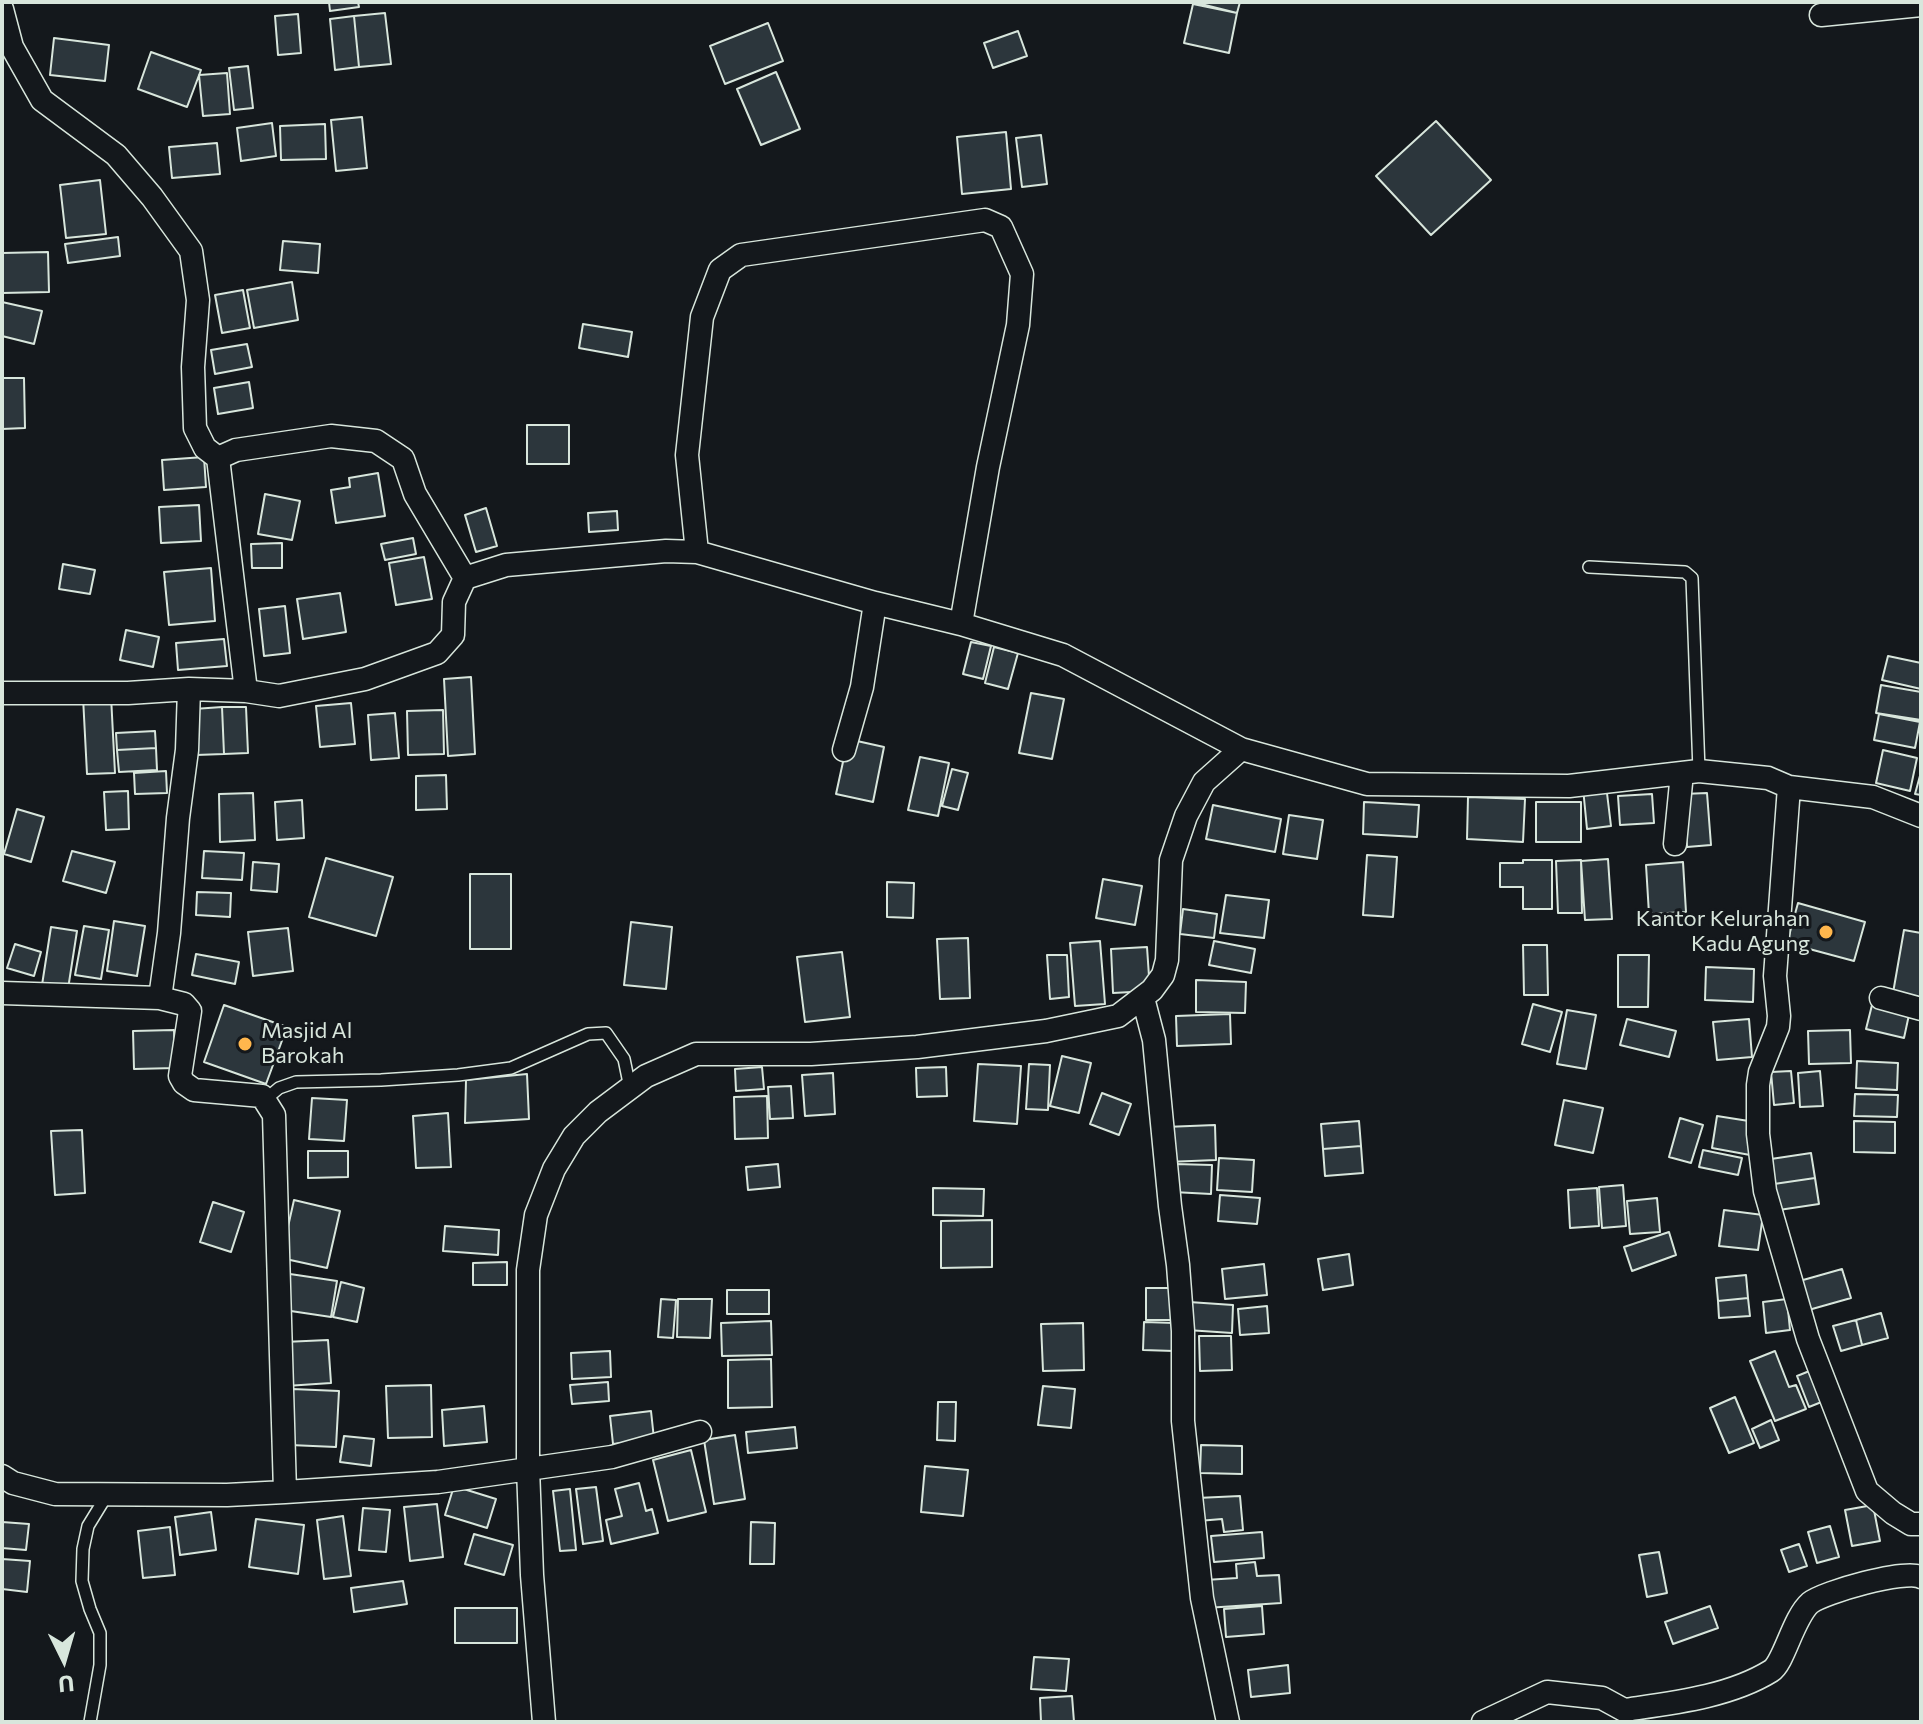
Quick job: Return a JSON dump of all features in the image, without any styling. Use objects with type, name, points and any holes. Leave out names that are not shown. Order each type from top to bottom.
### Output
[{"type":"street","points":[[1821,15],[1921,5]]},
{"type":"street","points":[[2,9],[12,47],[42,100],[116,155],[152,197],[191,251],[198,300],[193,367],[195,428],[205,448],[218,458],[246,691]]},
{"type":"street","points":[[697,552],[687,455],[702,317],[720,270],[741,255],[985,220],[1001,227],[1022,274],[1018,325],[988,467],[961,624]]},
{"type":"street","points":[[218,458],[236,450],[331,436],[376,441],[403,459],[415,494],[465,578]]},
{"type":"street","points":[[2,693],[128,693],[189,689],[246,691],[279,696],[365,679],[437,653],[453,635],[454,602],[465,578],[506,565],[666,551],[697,552],[1063,655],[1241,749],[1367,784],[1569,786],[1691,772],[1768,778],[1789,787],[1873,797],[1921,816]]},
{"type":"street","points":[[844,750],[862,687],[875,603]]},
{"type":"street","points":[[160,998],[187,750],[189,689]]},
{"type":"street","points":[[544,1722],[532,1575],[528,1468],[528,1270],[536,1215],[554,1169],[574,1136],[598,1112],[646,1076],[696,1054],[811,1054],[887,1049],[1046,1031],[1118,1016],[1143,998],[1163,975],[1167,960],[1171,860],[1186,816],[1204,782],[1241,749]]},
{"type":"street","points":[[1675,844],[1691,772]]},
{"type":"street","points":[[1789,787],[1775,976],[1778,1027],[1758,1085],[1758,1134],[1765,1191],[1808,1339],[1867,1491],[1893,1513],[1911,1524],[1921,1524]]},
{"type":"street","points":[[2,993],[160,998],[184,1004],[190,1011],[180,1076],[184,1083],[194,1090],[262,1096],[266,1099],[274,1115],[285,1492]]},
{"type":"street","points":[[1143,998],[1154,1040],[1179,1273],[1183,1421],[1202,1598],[1228,1722]]},
{"type":"street","points":[[1881,998],[1921,1009]]},
{"type":"street","points":[[2,1476],[13,1483],[55,1494],[227,1495],[285,1492],[438,1482],[612,1457],[700,1432]]},
{"type":"street","points":[[1483,1722],[1547,1692],[1602,1698],[1624,1710],[1706,1695],[1755,1679],[1775,1668],[1791,1631],[1811,1602],[1870,1580],[1914,1573],[1921,1577]]},
{"type":"lane","points":[[1589,567],[1685,572],[1692,578],[1691,772]]},
{"type":"lane","points":[[266,1099],[279,1088],[296,1082],[458,1075],[511,1068],[588,1034],[606,1033],[624,1059],[630,1088]]},
{"type":"lane","points":[[90,1722],[100,1665],[100,1633],[82,1581],[83,1549],[88,1526],[107,1494]]},
{"type":"building","points":[[329,2],[358,2],[359,7],[330,11]]},
{"type":"building","points":[[1193,2],[1240,2],[1237,13]]},
{"type":"building","points":[[1193,4],[1237,13],[1229,53],[1184,43]]},
{"type":"building","points":[[385,13],[391,64],[359,67],[354,16]]},
{"type":"building","points":[[298,14],[301,53],[278,55],[275,16]]},
{"type":"building","points":[[354,16],[359,67],[335,70],[330,19]]},
{"type":"building","points":[[768,23],[783,61],[725,84],[710,46]]},
{"type":"building","points":[[1018,31],[1027,56],[993,68],[984,43]]},
{"type":"building","points":[[54,38],[109,45],[105,81],[50,75]]},
{"type":"building","points":[[151,52],[201,70],[187,107],[138,89]]},
{"type":"building","points":[[248,66],[253,108],[234,110],[229,68]]},
{"type":"building","points":[[776,72],[800,129],[761,145],[737,89]]},
{"type":"building","points":[[227,73],[230,114],[203,116],[199,75]]},
{"type":"building","points":[[362,117],[367,168],[336,171],[331,120]]},
{"type":"building","points":[[1436,121],[1491,180],[1431,235],[1376,176]]},
{"type":"building","points":[[272,123],[276,156],[241,161],[237,128]]},
{"type":"building","points":[[325,124],[326,159],[281,160],[280,126]]},
{"type":"building","points":[[1006,132],[1011,189],[962,194],[957,137]]},
{"type":"building","points":[[1041,135],[1047,184],[1022,187],[1016,138]]},
{"type":"building","points":[[217,143],[220,174],[172,178],[169,147]]},
{"type":"building","points":[[100,180],[106,234],[66,238],[60,185]]},
{"type":"building","points":[[118,237],[120,256],[68,263],[65,244]]},
{"type":"building","points":[[283,241],[320,244],[318,273],[280,270]]},
{"type":"building","points":[[48,252],[49,292],[2,293],[2,253]]},
{"type":"building","points":[[292,282],[298,320],[254,328],[247,290]]},
{"type":"building","points":[[243,290],[250,328],[222,333],[215,295]]},
{"type":"building","points":[[2,302],[42,311],[34,344],[2,336]]},
{"type":"building","points":[[583,324],[632,332],[628,357],[579,348]]},
{"type":"building","points":[[247,344],[252,367],[215,374],[211,350]]},
{"type":"building","points":[[2,378],[24,378],[25,428],[2,429]]},
{"type":"building","points":[[249,382],[253,408],[218,414],[214,388]]},
{"type":"building","points":[[527,425],[569,425],[569,464],[527,464]]},
{"type":"building","points":[[204,457],[206,487],[164,490],[162,460]]},
{"type":"building","points":[[378,473],[385,516],[336,523],[331,490],[350,487],[349,478]]},
{"type":"building","points":[[265,494],[300,501],[292,540],[258,534]]},
{"type":"building","points":[[199,505],[201,541],[161,543],[159,507]]},
{"type":"building","points":[[486,508],[497,546],[476,552],[465,515]]},
{"type":"building","points":[[617,511],[618,530],[589,532],[588,513]]},
{"type":"building","points":[[413,538],[416,554],[385,560],[381,544]]},
{"type":"building","points":[[282,543],[282,568],[252,568],[251,544]]},
{"type":"building","points":[[424,557],[432,599],[396,605],[389,563]]},
{"type":"building","points":[[63,564],[95,570],[90,594],[59,589]]},
{"type":"building","points":[[211,568],[215,621],[169,625],[164,572]]},
{"type":"building","points":[[340,593],[346,632],[303,639],[297,599]]},
{"type":"building","points":[[285,606],[290,653],[264,656],[259,609]]},
{"type":"building","points":[[126,630],[159,637],[153,667],[120,660]]},
{"type":"building","points":[[224,639],[227,666],[178,670],[176,643]]},
{"type":"building","points":[[971,642],[991,646],[983,679],[963,674]]},
{"type":"building","points":[[994,647],[1018,653],[1008,689],[985,683]]},
{"type":"building","points":[[1888,656],[1921,663],[1921,689],[1882,680]]},
{"type":"building","points":[[471,677],[475,754],[448,756],[444,679]]},
{"type":"building","points":[[1881,685],[1921,692],[1921,720],[1876,713]]},
{"type":"building","points":[[1031,693],[1064,699],[1052,759],[1019,753]]},
{"type":"building","points":[[111,696],[115,773],[87,774],[83,697]]},
{"type":"building","points":[[351,703],[355,744],[320,747],[316,706]]},
{"type":"building","points":[[222,707],[246,707],[248,753],[224,754]]},
{"type":"building","points":[[222,707],[224,754],[196,755],[194,709]]},
{"type":"building","points":[[443,710],[444,754],[408,755],[407,711]]},
{"type":"building","points":[[395,713],[399,758],[371,760],[368,715]]},
{"type":"building","points":[[1879,714],[1920,722],[1915,748],[1874,740]]},
{"type":"building","points":[[155,731],[156,748],[117,750],[116,733]]},
{"type":"building","points":[[848,739],[884,747],[873,802],[836,794]]},
{"type":"building","points":[[156,748],[157,770],[119,772],[117,750]]},
{"type":"building","points":[[1883,750],[1917,758],[1910,791],[1876,783]]},
{"type":"building","points":[[920,757],[949,763],[938,816],[908,810]]},
{"type":"building","points":[[952,769],[968,773],[958,810],[942,806]]},
{"type":"building","points":[[166,771],[167,793],[135,794],[134,773]]},
{"type":"building","points":[[1921,772],[1921,795],[1915,794]]},
{"type":"building","points":[[446,775],[447,809],[416,810],[416,776]]},
{"type":"building","points":[[1606,785],[1611,826],[1587,829],[1583,788]]},
{"type":"building","points":[[128,791],[129,829],[106,830],[104,792]]},
{"type":"building","points":[[253,793],[255,840],[220,842],[219,794]]},
{"type":"building","points":[[1707,793],[1711,845],[1687,847],[1683,794]]},
{"type":"building","points":[[1652,794],[1654,823],[1620,825],[1618,796]]},
{"type":"building","points":[[1468,797],[1525,799],[1523,842],[1467,839]]},
{"type":"building","points":[[302,800],[304,838],[277,840],[275,802]]},
{"type":"building","points":[[1364,802],[1419,805],[1417,837],[1363,834]]},
{"type":"building","points":[[1536,802],[1581,802],[1581,842],[1536,842]]},
{"type":"building","points":[[1213,805],[1281,819],[1275,852],[1206,839]]},
{"type":"building","points":[[17,809],[44,817],[31,862],[4,854]]},
{"type":"building","points":[[1289,815],[1323,820],[1317,859],[1283,854]]},
{"type":"building","points":[[72,851],[115,862],[106,893],[63,881]]},
{"type":"building","points":[[204,851],[244,853],[242,880],[202,878]]},
{"type":"building","points":[[1367,855],[1397,857],[1393,917],[1363,915]]},
{"type":"building","points":[[326,858],[393,877],[376,936],[309,917]]},
{"type":"building","points":[[1608,859],[1612,919],[1585,920],[1581,861]]},
{"type":"building","points":[[1523,860],[1552,860],[1552,909],[1523,909],[1523,887],[1500,887],[1500,863],[1523,863]]},
{"type":"building","points":[[1581,860],[1582,913],[1558,913],[1556,861]]},
{"type":"building","points":[[253,862],[279,864],[277,892],[251,890]]},
{"type":"building","points":[[1683,862],[1686,912],[1649,914],[1646,865]]},
{"type":"building","points":[[470,874],[511,874],[511,949],[470,949]]},
{"type":"building","points":[[1103,879],[1142,886],[1135,925],[1096,918]]},
{"type":"building","points":[[887,882],[914,883],[913,918],[887,917]]},
{"type":"building","points":[[197,892],[231,893],[230,917],[196,915]]},
{"type":"building","points":[[1226,895],[1269,900],[1264,938],[1220,933]]},
{"type":"building","name":"Kantor Kelurahan Kadu Agung","points":[[1798,903],[1865,922],[1854,961],[1787,943]]},
{"type":"building","points":[[1183,909],[1217,914],[1214,938],[1180,934]]},
{"type":"building","points":[[114,921],[145,926],[137,976],[107,971]]},
{"type":"building","points":[[631,922],[672,927],[666,989],[624,985]]},
{"type":"building","points":[[84,926],[109,930],[101,979],[75,975]]},
{"type":"building","points":[[51,927],[77,931],[68,989],[42,985]]},
{"type":"building","points":[[288,928],[293,971],[253,976],[248,932]]},
{"type":"building","points":[[1904,930],[1921,933],[1921,998],[1893,993]]},
{"type":"building","points":[[968,938],[970,998],[940,999],[937,939]]},
{"type":"building","points":[[1100,941],[1105,1004],[1075,1006],[1070,943]]},
{"type":"building","points":[[1214,941],[1255,949],[1251,973],[1209,965]]},
{"type":"building","points":[[15,944],[41,952],[34,976],[7,968]]},
{"type":"building","points":[[1523,945],[1547,945],[1548,995],[1524,995]]},
{"type":"building","points":[[1147,947],[1150,991],[1113,993],[1111,949]]},
{"type":"building","points":[[842,952],[850,1017],[805,1022],[797,957]]},
{"type":"building","points":[[196,954],[239,962],[235,984],[192,975]]},
{"type":"building","points":[[1047,955],[1067,955],[1069,997],[1050,999]]},
{"type":"building","points":[[1618,955],[1649,955],[1648,1007],[1618,1007]]},
{"type":"building","points":[[1706,967],[1754,969],[1753,1002],[1705,1000]]},
{"type":"building","points":[[1196,980],[1246,982],[1245,1013],[1196,1012]]},
{"type":"building","points":[[1873,1001],[1910,1010],[1904,1038],[1866,1029]]},
{"type":"building","points":[[1533,1004],[1562,1012],[1550,1052],[1522,1044]]},
{"type":"building","name":"Masjid Al Barokah","points":[[224,1005],[287,1027],[266,1084],[204,1062]]},
{"type":"building","points":[[1567,1010],[1596,1015],[1586,1069],[1557,1064]]},
{"type":"building","points":[[1230,1014],[1231,1044],[1177,1046],[1176,1016]]},
{"type":"building","points":[[1627,1019],[1676,1031],[1669,1057],[1620,1045]]},
{"type":"building","points":[[1749,1019],[1752,1057],[1717,1060],[1713,1022]]},
{"type":"building","points":[[174,1030],[175,1068],[134,1069],[133,1031]]},
{"type":"building","points":[[1850,1030],[1851,1063],[1809,1064],[1808,1031]]},
{"type":"building","points":[[1062,1056],[1091,1063],[1079,1113],[1050,1106]]},
{"type":"building","points":[[1857,1061],[1898,1063],[1897,1090],[1856,1088]]},
{"type":"building","points":[[978,1064],[1021,1066],[1017,1124],[974,1121]]},
{"type":"building","points":[[1029,1064],[1050,1065],[1048,1110],[1026,1109]]},
{"type":"building","points":[[762,1067],[764,1089],[736,1091],[735,1069]]},
{"type":"building","points":[[946,1067],[947,1096],[917,1097],[916,1068]]},
{"type":"building","points":[[1791,1071],[1794,1103],[1774,1105],[1771,1072]]},
{"type":"building","points":[[1820,1071],[1823,1106],[1800,1107],[1798,1073]]},
{"type":"building","points":[[833,1073],[835,1114],[805,1116],[802,1075]]},
{"type":"building","points":[[527,1074],[529,1119],[465,1123],[466,1080]]},
{"type":"building","points":[[791,1086],[793,1118],[770,1119],[768,1087]]},
{"type":"building","points":[[1102,1093],[1131,1104],[1119,1135],[1090,1124]]},
{"type":"building","points":[[1855,1094],[1898,1095],[1897,1117],[1854,1116]]},
{"type":"building","points":[[767,1096],[768,1138],[735,1139],[734,1097]]},
{"type":"building","points":[[312,1098],[347,1100],[344,1141],[309,1139]]},
{"type":"building","points":[[1564,1100],[1603,1108],[1593,1153],[1555,1145]]},
{"type":"building","points":[[448,1113],[451,1167],[416,1168],[413,1116]]},
{"type":"building","points":[[1717,1116],[1755,1122],[1750,1155],[1712,1148]]},
{"type":"building","points":[[1680,1118],[1703,1125],[1691,1163],[1669,1157]]},
{"type":"building","points":[[1359,1121],[1361,1146],[1323,1149],[1321,1124]]},
{"type":"building","points":[[1854,1121],[1895,1122],[1895,1153],[1854,1152]]},
{"type":"building","points":[[1215,1125],[1216,1160],[1167,1162],[1165,1127]]},
{"type":"building","points":[[82,1130],[85,1193],[55,1195],[51,1131]]},
{"type":"building","points":[[1361,1146],[1363,1173],[1325,1176],[1323,1149]]},
{"type":"building","points":[[1703,1150],[1742,1158],[1738,1175],[1699,1167]]},
{"type":"building","points":[[308,1151],[348,1151],[348,1177],[308,1178]]},
{"type":"building","points":[[1811,1153],[1815,1178],[1774,1184],[1771,1159]]},
{"type":"building","points":[[1219,1158],[1254,1160],[1252,1192],[1217,1190]]},
{"type":"building","points":[[778,1164],[780,1187],[748,1190],[746,1167]]},
{"type":"building","points":[[1175,1164],[1212,1165],[1211,1194],[1173,1192]]},
{"type":"building","points":[[1815,1178],[1819,1204],[1779,1210],[1774,1184]]},
{"type":"building","points":[[1623,1185],[1626,1226],[1602,1228],[1599,1187]]},
{"type":"building","points":[[933,1188],[984,1189],[983,1216],[933,1215]]},
{"type":"building","points":[[1597,1188],[1599,1226],[1570,1228],[1568,1190]]},
{"type":"building","points":[[1220,1195],[1260,1198],[1257,1224],[1218,1221]]},
{"type":"building","points":[[1657,1198],[1660,1232],[1630,1234],[1627,1201]]},
{"type":"building","points":[[294,1200],[340,1211],[327,1268],[281,1258]]},
{"type":"building","points":[[213,1202],[244,1212],[231,1252],[200,1242]]},
{"type":"building","points":[[1724,1210],[1763,1215],[1758,1250],[1719,1246]]},
{"type":"building","points":[[992,1220],[992,1267],[941,1268],[941,1221]]},
{"type":"building","points":[[445,1226],[499,1230],[498,1255],[443,1251]]},
{"type":"building","points":[[1669,1232],[1676,1255],[1632,1271],[1624,1247]]},
{"type":"building","points":[[1349,1254],[1353,1285],[1323,1290],[1318,1259]]},
{"type":"building","points":[[507,1262],[507,1285],[473,1285],[473,1263]]},
{"type":"building","points":[[1264,1264],[1267,1295],[1225,1299],[1222,1269]]},
{"type":"building","points":[[1842,1269],[1851,1298],[1805,1311],[1796,1282]]},
{"type":"building","points":[[290,1274],[337,1281],[331,1317],[284,1310]]},
{"type":"building","points":[[1746,1275],[1748,1298],[1718,1301],[1716,1278]]},
{"type":"building","points":[[341,1282],[364,1288],[357,1322],[333,1317]]},
{"type":"building","points":[[1146,1288],[1178,1288],[1178,1320],[1146,1320]]},
{"type":"building","points":[[727,1290],[769,1290],[769,1314],[727,1314]]},
{"type":"building","points":[[1748,1298],[1750,1316],[1719,1318],[1718,1301]]},
{"type":"building","points":[[661,1299],[676,1300],[673,1338],[658,1337]]},
{"type":"building","points":[[678,1299],[712,1299],[710,1338],[677,1337]]},
{"type":"building","points":[[1787,1299],[1790,1330],[1766,1333],[1763,1302]]},
{"type":"building","points":[[1189,1302],[1233,1305],[1232,1333],[1187,1330]]},
{"type":"building","points":[[1267,1306],[1269,1333],[1240,1335],[1238,1309]]},
{"type":"building","points":[[1881,1313],[1888,1338],[1862,1345],[1856,1320]]},
{"type":"building","points":[[1856,1320],[1862,1345],[1841,1351],[1833,1326]]},
{"type":"building","points":[[771,1321],[772,1355],[722,1356],[721,1323]]},
{"type":"building","points":[[1144,1322],[1175,1323],[1174,1351],[1143,1350]]},
{"type":"building","points":[[1083,1323],[1084,1370],[1043,1371],[1041,1324]]},
{"type":"building","points":[[1199,1336],[1231,1336],[1232,1370],[1200,1371]]},
{"type":"building","points":[[328,1340],[331,1383],[286,1386],[284,1342]]},
{"type":"building","points":[[610,1351],[611,1377],[572,1379],[571,1353]]},
{"type":"building","points":[[1775,1351],[1789,1387],[1796,1385],[1806,1409],[1775,1421],[1750,1361]]},
{"type":"building","points":[[771,1359],[772,1407],[728,1408],[728,1360]]},
{"type":"building","points":[[1817,1368],[1829,1399],[1809,1407],[1797,1376]]},
{"type":"building","points":[[608,1382],[609,1401],[572,1404],[570,1385]]},
{"type":"building","points":[[431,1385],[432,1437],[388,1438],[386,1386]]},
{"type":"building","points":[[1043,1386],[1075,1389],[1071,1428],[1038,1425]]},
{"type":"building","points":[[292,1389],[339,1391],[336,1447],[290,1445]]},
{"type":"building","points":[[1735,1397],[1754,1443],[1729,1453],[1710,1408]]},
{"type":"building","points":[[938,1402],[956,1402],[955,1441],[937,1440]]},
{"type":"building","points":[[484,1406],[487,1442],[444,1446],[442,1410]]},
{"type":"building","points":[[651,1411],[654,1439],[613,1444],[610,1416]]},
{"type":"building","points":[[1771,1420],[1779,1440],[1760,1448],[1752,1429]]},
{"type":"building","points":[[795,1427],[797,1448],[748,1453],[746,1432]]},
{"type":"building","points":[[735,1435],[745,1499],[714,1504],[704,1440]]},
{"type":"building","points":[[344,1436],[374,1439],[371,1466],[340,1462]]},
{"type":"building","points":[[1201,1445],[1242,1446],[1242,1474],[1200,1473]]},
{"type":"building","points":[[691,1450],[706,1512],[668,1521],[653,1460]]},
{"type":"building","points":[[925,1466],[968,1470],[963,1516],[921,1512]]},
{"type":"building","points":[[639,1483],[646,1511],[652,1509],[658,1533],[611,1544],[606,1520],[622,1516],[615,1489]]},
{"type":"building","points":[[454,1486],[496,1499],[487,1528],[445,1515]]},
{"type":"building","points":[[596,1487],[603,1541],[583,1544],[576,1489]]},
{"type":"building","points":[[570,1489],[576,1550],[560,1551],[553,1491]]},
{"type":"building","points":[[1240,1496],[1243,1530],[1224,1532],[1222,1519],[1198,1521],[1197,1498]]},
{"type":"building","points":[[437,1504],[443,1557],[410,1561],[404,1507]]},
{"type":"building","points":[[1873,1505],[1880,1541],[1852,1546],[1845,1510]]},
{"type":"building","points":[[363,1508],[390,1510],[386,1552],[359,1550]]},
{"type":"building","points":[[211,1512],[216,1550],[180,1555],[175,1517]]},
{"type":"building","points":[[343,1516],[351,1576],[324,1579],[317,1520]]},
{"type":"building","points":[[256,1519],[304,1525],[298,1574],[249,1567]]},
{"type":"building","points":[[2,1522],[29,1524],[26,1550],[2,1548]]},
{"type":"building","points":[[751,1522],[775,1523],[774,1564],[750,1564]]},
{"type":"building","points":[[1830,1526],[1839,1557],[1817,1563],[1808,1532]]},
{"type":"building","points":[[170,1527],[175,1575],[143,1578],[138,1531]]},
{"type":"building","points":[[1262,1532],[1264,1558],[1214,1562],[1211,1536]]},
{"type":"building","points":[[474,1534],[513,1545],[504,1575],[465,1564]]},
{"type":"building","points":[[1799,1544],[1807,1566],[1789,1572],[1781,1550]]},
{"type":"building","points":[[1659,1552],[1667,1593],[1647,1597],[1639,1555]]},
{"type":"building","points":[[2,1559],[30,1561],[27,1592],[2,1589]]},
{"type":"building","points":[[1255,1562],[1257,1576],[1279,1575],[1281,1603],[1206,1608],[1205,1580],[1237,1578],[1236,1564]]},
{"type":"building","points":[[403,1581],[407,1604],[354,1612],[351,1588]]},
{"type":"building","points":[[1262,1606],[1264,1634],[1226,1637],[1224,1609]]},
{"type":"building","points":[[1710,1606],[1718,1628],[1673,1644],[1665,1622]]},
{"type":"building","points":[[455,1608],[517,1608],[517,1643],[455,1643]]},
{"type":"building","points":[[1034,1657],[1069,1659],[1066,1691],[1031,1689]]},
{"type":"building","points":[[1288,1665],[1290,1693],[1251,1697],[1248,1670]]},
{"type":"building","points":[[1072,1696],[1074,1722],[1041,1722],[1040,1698]]},
{"type":"place","name":"Kantor Kelurahan Kadu Agung","points":[[1826,932]]},
{"type":"place","name":"Masjid Al Barokah","points":[[245,1044]]}]
